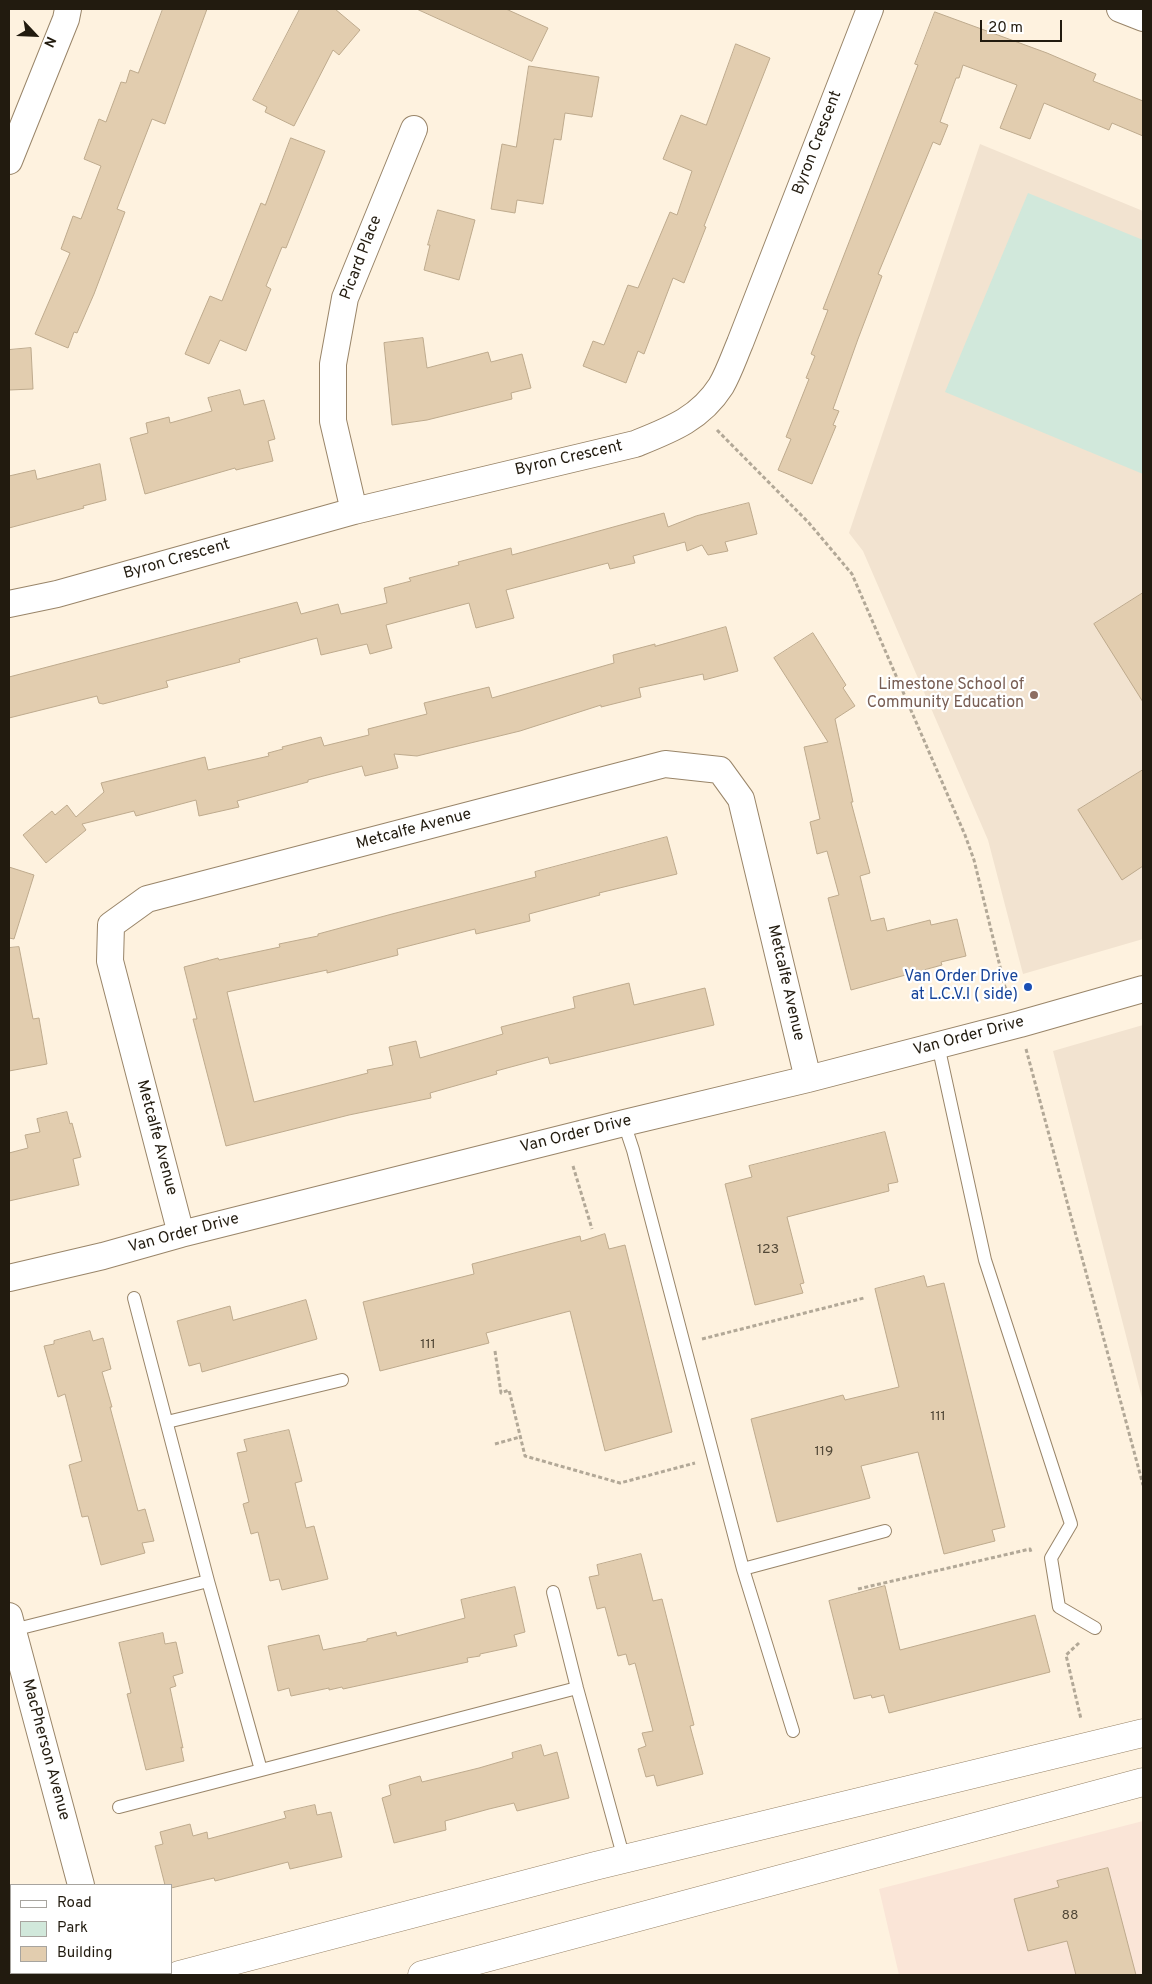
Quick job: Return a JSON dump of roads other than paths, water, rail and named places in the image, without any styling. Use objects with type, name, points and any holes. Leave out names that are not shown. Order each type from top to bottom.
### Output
[{"type":"main road","points":[[179,1975],[624,1859],[1143,1733]]},
{"type":"main road","points":[[422,1975],[1143,1782]]},
{"type":"street","points":[[9,162],[66,19],[68,9]]},
{"type":"street","name":"Byron Crescent","points":[[9,604],[57,594],[354,511],[635,444],[674,429],[699,412],[720,386],[740,343],[870,9]]},
{"type":"street","points":[[1120,9],[1143,18]]},
{"type":"street","name":"Picard Place","points":[[354,511],[333,421],[333,364],[345,298],[414,129]]},
{"type":"street","name":"Metcalfe Avenue","points":[[181,1234],[110,961],[110,925],[147,899],[665,764],[720,770],[741,798],[808,1079]]},
{"type":"street","name":"Van Order Drive","points":[[9,1278],[103,1256],[181,1234],[624,1123],[808,1079],[1020,1024],[1143,989]]},
{"type":"street","name":"MacPherson Avenue","points":[[11,1623],[81,1884]]},
{"type":"lane","points":[[938,1045],[985,1260],[1071,1524],[1051,1558],[1058,1607],[1095,1628]]},
{"type":"lane","points":[[624,1123],[633,1150],[743,1570],[793,1731]]},
{"type":"lane","points":[[134,1298],[208,1581],[261,1770]]},
{"type":"lane","points":[[167,1422],[342,1380]]},
{"type":"lane","points":[[743,1570],[885,1531]]},
{"type":"lane","points":[[11,1623],[208,1581]]},
{"type":"lane","points":[[553,1592],[624,1859]]},
{"type":"lane","points":[[119,1807],[577,1688]]},
{"type":"place","name":"Limestone School of Community Education","points":[[1034,695]]},
{"type":"place","name":"Van Order Drive at L.C.V.I ( side)","points":[[1028,987]]}]
